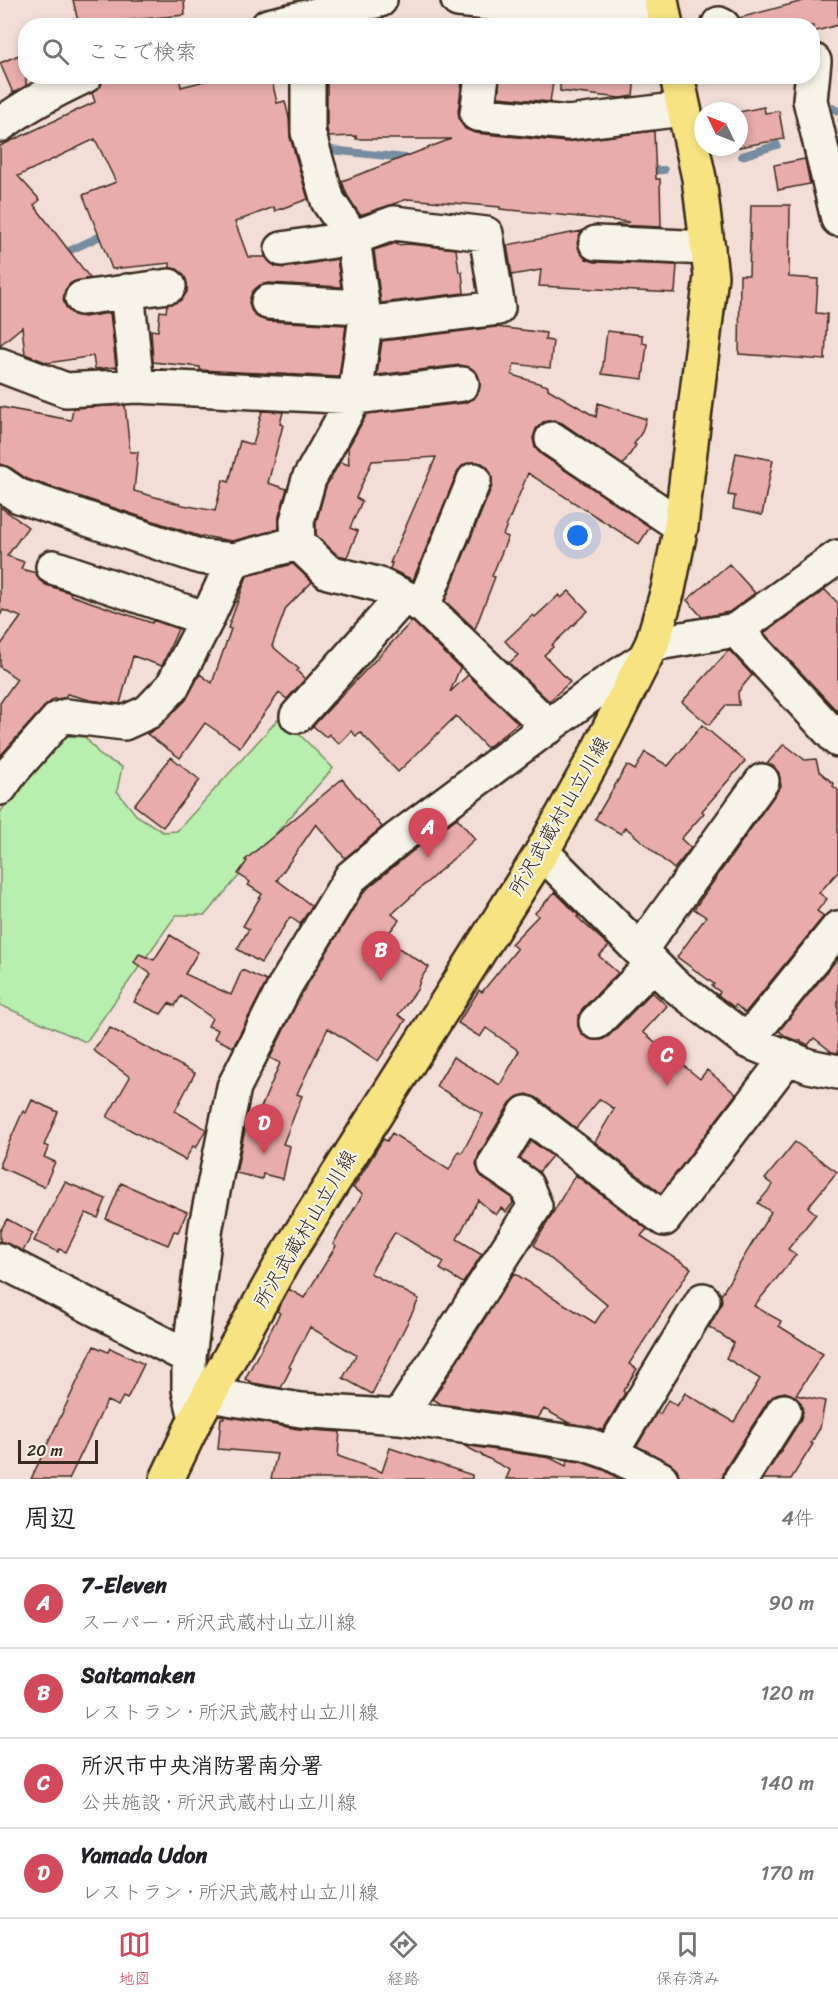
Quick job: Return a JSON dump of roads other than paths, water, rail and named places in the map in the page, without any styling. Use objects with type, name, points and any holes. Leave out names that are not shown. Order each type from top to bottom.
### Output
[{"type":"main road","points":[[661,0],[664,18]]},
{"type":"main road","name":"所沢武蔵村山立川線","points":[[167,1479],[203,1407],[285,1258],[542,852],[595,757],[647,652],[668,590],[681,526],[711,276],[699,178],[678,84]]},
{"type":"street","points":[[298,18],[380,0]]},
{"type":"street","points":[[458,0],[489,15],[558,10],[620,11],[661,0]]},
{"type":"street","points":[[0,125],[27,106],[68,84]]},
{"type":"street","points":[[308,84],[308,132],[328,201],[353,238],[364,315],[356,397],[309,479],[297,521],[298,543],[328,572],[377,584],[413,601],[549,727]]},
{"type":"street","points":[[481,84],[477,114],[568,123],[683,109]]},
{"type":"street","points":[[814,84],[810,99],[838,219]]},
{"type":"street","points":[[268,302],[364,315],[498,308],[486,234],[394,223],[353,238],[282,249]]},
{"type":"street","points":[[596,243],[708,248]]},
{"type":"street","points":[[81,298],[169,286]]},
{"type":"street","points":[[127,291],[137,386]]},
{"type":"street","points":[[0,365],[66,390],[137,386],[356,397],[462,384]]},
{"type":"street","points":[[552,439],[681,526]]},
{"type":"street","points":[[297,716],[413,601],[474,480]]},
{"type":"street","points":[[0,483],[19,496],[201,557],[234,560],[298,543]]},
{"type":"street","points":[[4,774],[58,720],[66,716],[124,723],[148,712],[172,687],[234,560]]},
{"type":"street","points":[[53,567],[207,619]]},
{"type":"street","points":[[661,1479],[611,1453],[585,1444],[399,1417],[301,1410],[203,1407],[189,1390],[189,1357],[206,1226],[234,1087],[286,984],[351,878],[397,839],[647,652],[736,630],[834,570]]},
{"type":"street","points":[[736,630],[838,740]]},
{"type":"street","points":[[596,1022],[646,957],[762,781]]},
{"type":"street","points":[[542,852],[672,983],[747,1041],[787,1059],[838,1072]]},
{"type":"street","points":[[747,1041],[838,928]]},
{"type":"street","points":[[399,1417],[535,1206],[526,1185],[495,1164],[526,1113],[664,1219],[787,1059]]},
{"type":"street","points":[[0,1260],[189,1357]]},
{"type":"street","points":[[611,1453],[703,1300]]},
{"type":"street","points":[[741,1479],[784,1411]]},
{"type":"waterway","points":[[825,104],[838,111]]},
{"type":"waterway","points":[[748,154],[777,145]]},
{"type":"waterway","points":[[331,150],[414,159]]},
{"type":"waterway","points":[[645,171],[664,170]]},
{"type":"waterway","points":[[62,257],[69,251],[109,232]]},
{"type":"place","name":"7-Eleven","points":[[428,858]]},
{"type":"place","name":"Saitamaken","points":[[381,981]]},
{"type":"place","name":"所沢市中央消防署南分署","points":[[667,1086]]},
{"type":"place","name":"Yamada Udon","points":[[264,1154]]}]
